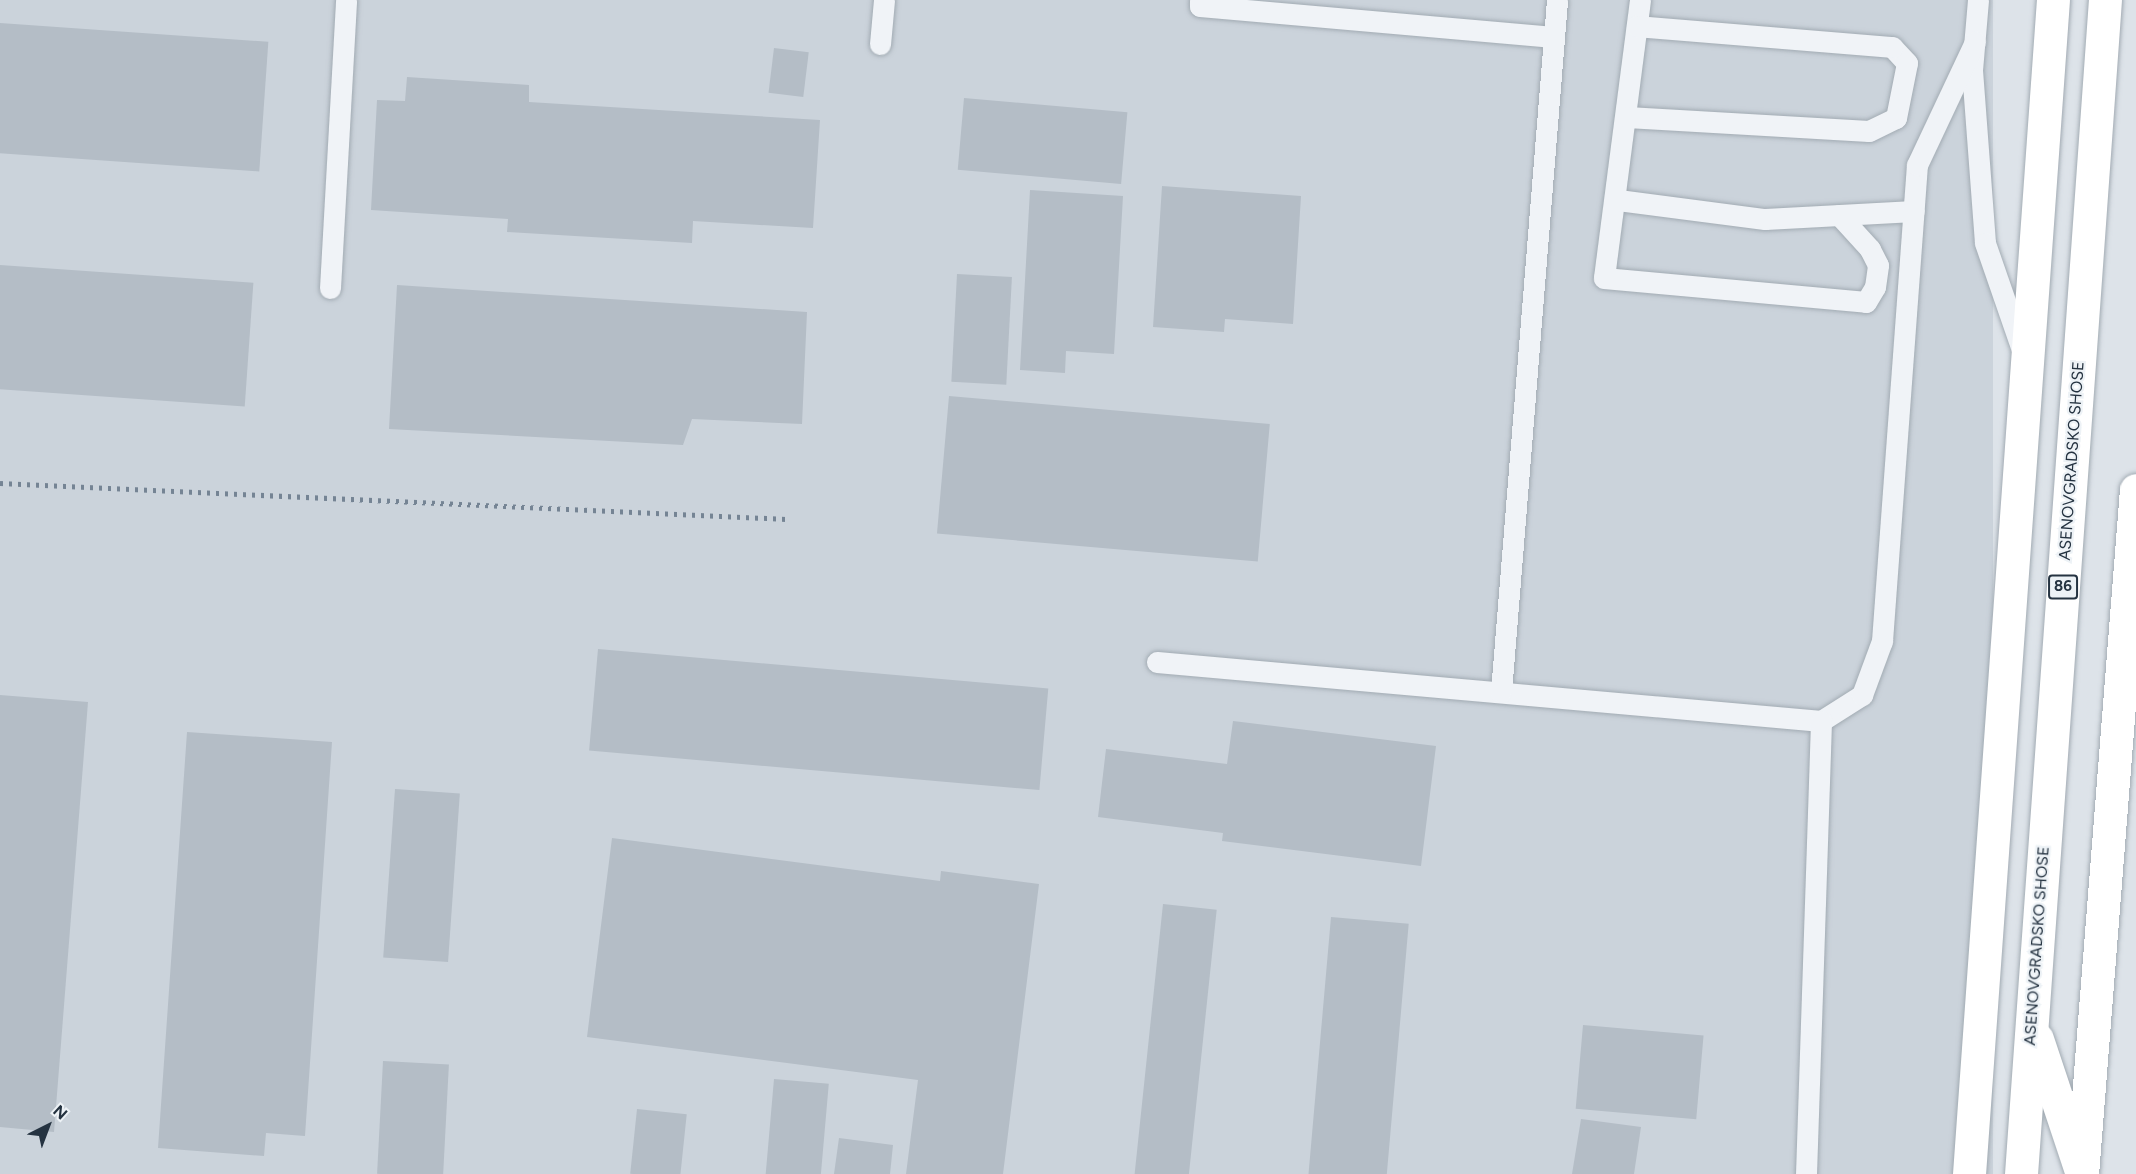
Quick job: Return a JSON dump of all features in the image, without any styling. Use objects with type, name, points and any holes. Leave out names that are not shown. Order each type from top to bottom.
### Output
[{"type":"main road","points":[[1969,1174],[2053,0]]},
{"type":"main road","name":"ASENOVGRADSKO SHOSE","points":[[2021,1174],[2105,0]]},
{"type":"main road","points":[[2082,1174],[2136,490]]},
{"type":"main road","points":[[2032,1023],[2082,1174]]},
{"type":"lane","points":[[330,288],[346,0]]},
{"type":"lane","points":[[880,44],[884,0]]},
{"type":"lane","points":[[1200,0],[1200,6],[1554,37]]},
{"type":"lane","points":[[1501,693],[1557,0]]},
{"type":"lane","points":[[1640,0],[1617,200],[1605,278],[1866,302],[1875,287],[1878,264],[1870,249],[1839,215]]},
{"type":"lane","points":[[1978,0],[1972,70],[1985,243],[2027,364]]},
{"type":"lane","points":[[1627,117],[1869,131],[1896,118],[1907,63],[1892,47],[1637,26]]},
{"type":"lane","points":[[1157,662],[1821,721],[1862,695],[1882,641],[1917,165],[1975,42]]},
{"type":"lane","points":[[1617,200],[1765,219],[1914,211]]},
{"type":"lane","points":[[1806,1174],[1821,721]]},
{"type":"shaded area","points":[[0,0],[1993,0],[1993,1174],[0,1174]]},
{"type":"building","points":[[0,23],[268,42],[259,171],[0,153]]},
{"type":"building","points":[[774,48],[809,52],[803,97],[769,93]]},
{"type":"building","points":[[407,77],[529,85],[529,102],[820,120],[813,228],[693,221],[692,243],[507,232],[508,219],[371,210],[377,100],[405,101]]},
{"type":"building","points":[[964,98],[1127,112],[1121,184],[958,170]]},
{"type":"building","points":[[1162,186],[1301,196],[1293,324],[1225,319],[1224,332],[1153,327]]},
{"type":"building","points":[[1030,190],[1123,196],[1114,354],[1066,351],[1065,373],[1020,370]]},
{"type":"building","points":[[0,265],[253,283],[245,406],[0,389]]},
{"type":"building","points":[[957,274],[1012,277],[1006,385],[951,382]]},
{"type":"building","points":[[397,285],[807,312],[802,424],[692,419],[683,445],[389,429]]},
{"type":"building","points":[[949,396],[1270,424],[1258,562],[937,533]]},
{"type":"building","points":[[598,649],[1048,688],[1039,790],[589,751]]},
{"type":"building","points":[[0,695],[88,702],[54,1132],[0,1127]]},
{"type":"building","points":[[1233,721],[1436,746],[1421,866],[1222,841],[1223,833],[1098,817],[1106,749],[1227,764]]},
{"type":"building","points":[[187,732],[332,742],[305,1136],[266,1133],[264,1156],[158,1148]]},
{"type":"building","points":[[395,789],[460,794],[448,962],[383,958]]},
{"type":"building","points":[[612,838],[940,881],[941,871],[1039,884],[1003,1174],[906,1174],[918,1080],[587,1037]]},
{"type":"building","points":[[1163,904],[1217,910],[1189,1174],[1135,1174]]},
{"type":"building","points":[[1331,917],[1409,924],[1387,1174],[1309,1174]]},
{"type":"building","points":[[1583,1025],[1704,1036],[1696,1119],[1576,1109]]},
{"type":"building","points":[[383,1061],[449,1064],[443,1174],[377,1174]]},
{"type":"building","points":[[774,1079],[829,1084],[821,1174],[766,1174]]},
{"type":"building","points":[[637,1109],[687,1114],[680,1174],[630,1174]]},
{"type":"building","points":[[1581,1119],[1641,1127],[1634,1174],[1572,1174]]},
{"type":"building","points":[[839,1138],[893,1145],[890,1174],[834,1174]]},
{"type":"railway","points":[[0,483],[786,519]]}]
